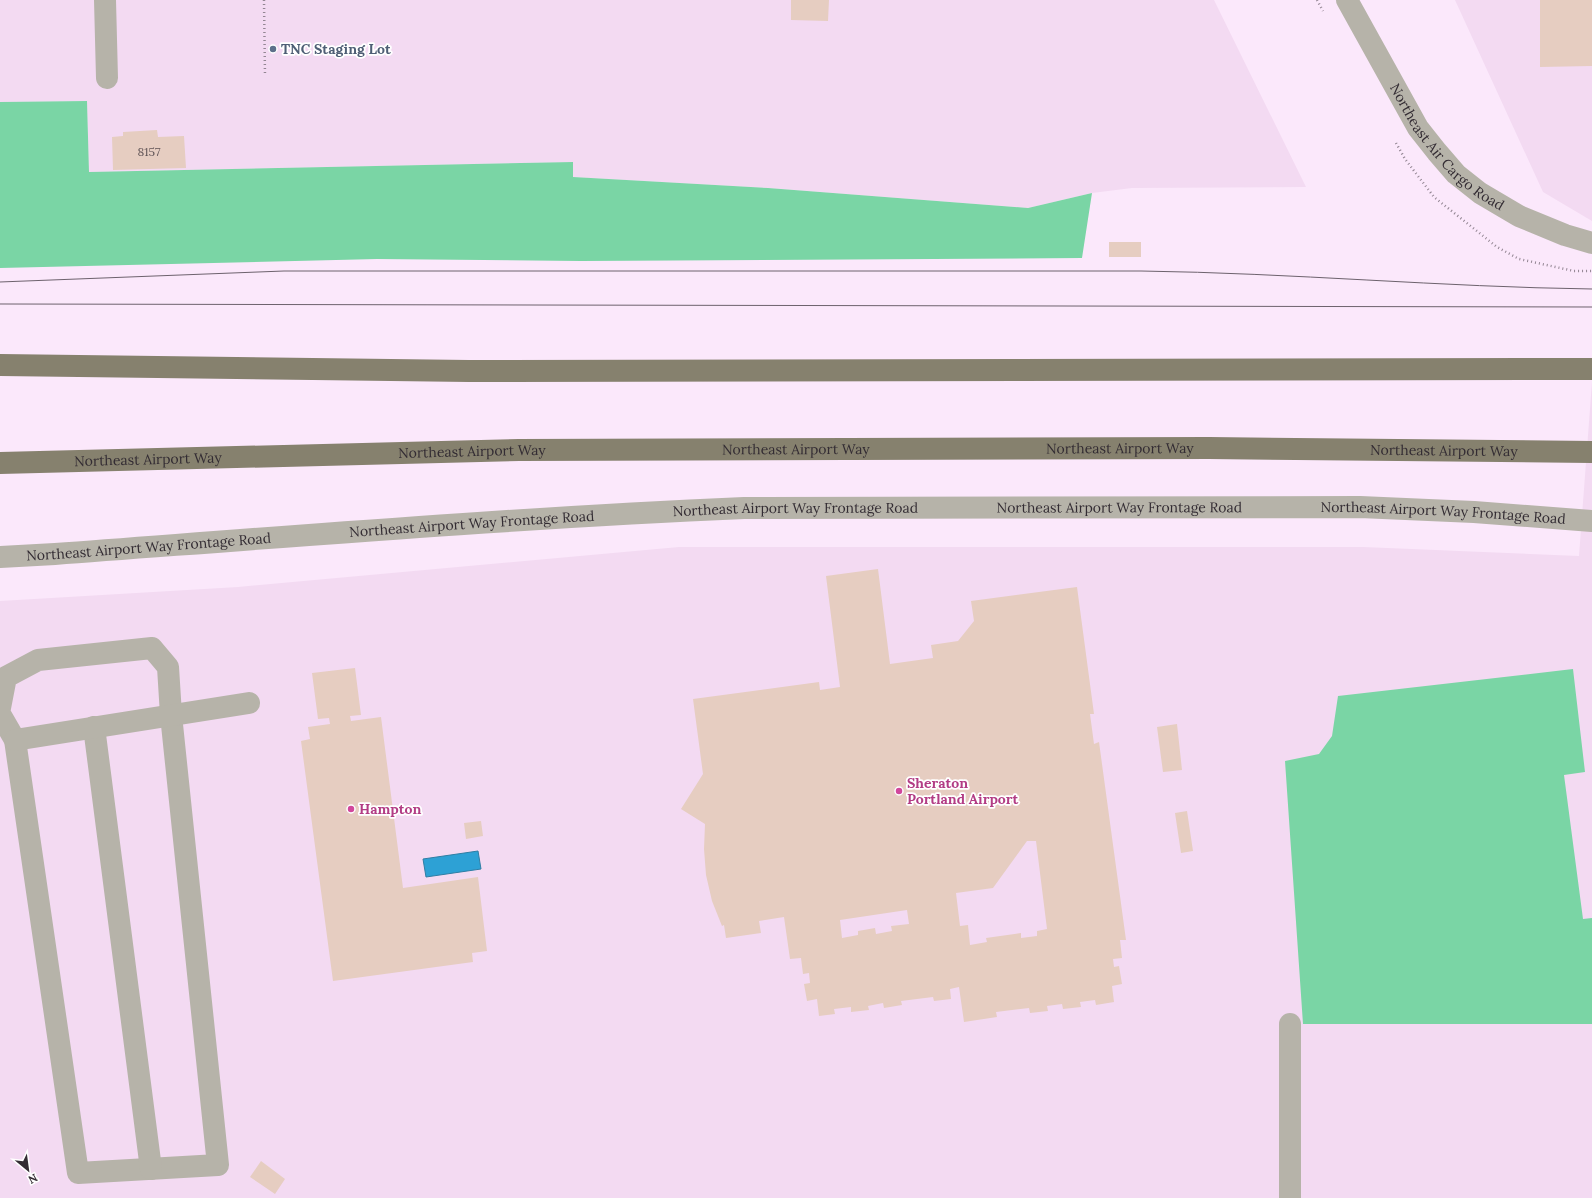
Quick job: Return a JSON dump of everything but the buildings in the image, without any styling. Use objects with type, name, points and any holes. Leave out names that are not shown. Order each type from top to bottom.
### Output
[{"type":"main road","points":[[0,365],[469,371],[1592,369]]},
{"type":"main road","name":"Northeast Airport Way","points":[[0,462],[527,450],[1216,448],[1592,452]]},
{"type":"street","points":[[105,0],[107,78]]},
{"type":"street","name":"Northeast Air Cargo Road","points":[[1347,0],[1418,128],[1456,174],[1480,193],[1519,216],[1565,235],[1592,243]]},
{"type":"street","name":"Northeast Airport Way Frontage Road","points":[[0,557],[504,520],[744,508],[1360,507],[1474,512],[1592,521]]},
{"type":"street","points":[[0,708],[6,677],[38,660],[152,648],[168,667],[171,715],[218,1165],[78,1173],[15,740],[0,714]]},
{"type":"street","points":[[15,740],[249,703]]},
{"type":"street","points":[[94,727],[151,1169]]},
{"type":"street","points":[[1290,1024],[1290,1198]]},
{"type":"path","points":[[264,0],[265,76]]},
{"type":"path","points":[[1434,197],[1497,247],[1519,259],[1574,271],[1592,271]]},
{"type":"shaded area","points":[[0,0],[1214,0],[1306,187],[1132,188],[1092,193],[1028,208],[768,188],[572,177],[572,162],[89,172],[87,101],[0,102]]},
{"type":"shaded area","points":[[1455,0],[1592,0],[1592,221],[1543,192]]},
{"type":"shaded area","points":[[1592,382],[1592,1198],[0,1198],[0,601],[238,587],[679,547],[1363,547],[1579,556]]},
{"type":"green space","points":[[87,101],[89,172],[573,162],[573,177],[768,188],[1028,208],[1092,193],[1082,258],[581,261],[377,259],[0,268],[0,102]]},
{"type":"green space","points":[[1573,669],[1585,772],[1564,775],[1583,919],[1592,918],[1592,1024],[1303,1024],[1285,761],[1319,754],[1332,736],[1338,696]]},
{"type":"water","points":[[478,851],[481,869],[426,877],[423,859]]},
{"type":"tram line","points":[[0,282],[284,271],[1141,271],[1254,274],[1479,286],[1592,289]]},
{"type":"tram line","points":[[0,304],[1592,307]]},
{"type":"place","name":"TNC Staging Lot","points":[[273,49]]},
{"type":"place","name":"Sheraton Portland Airport","points":[[899,791]]},
{"type":"place","name":"Hampton","points":[[351,809]]}]
